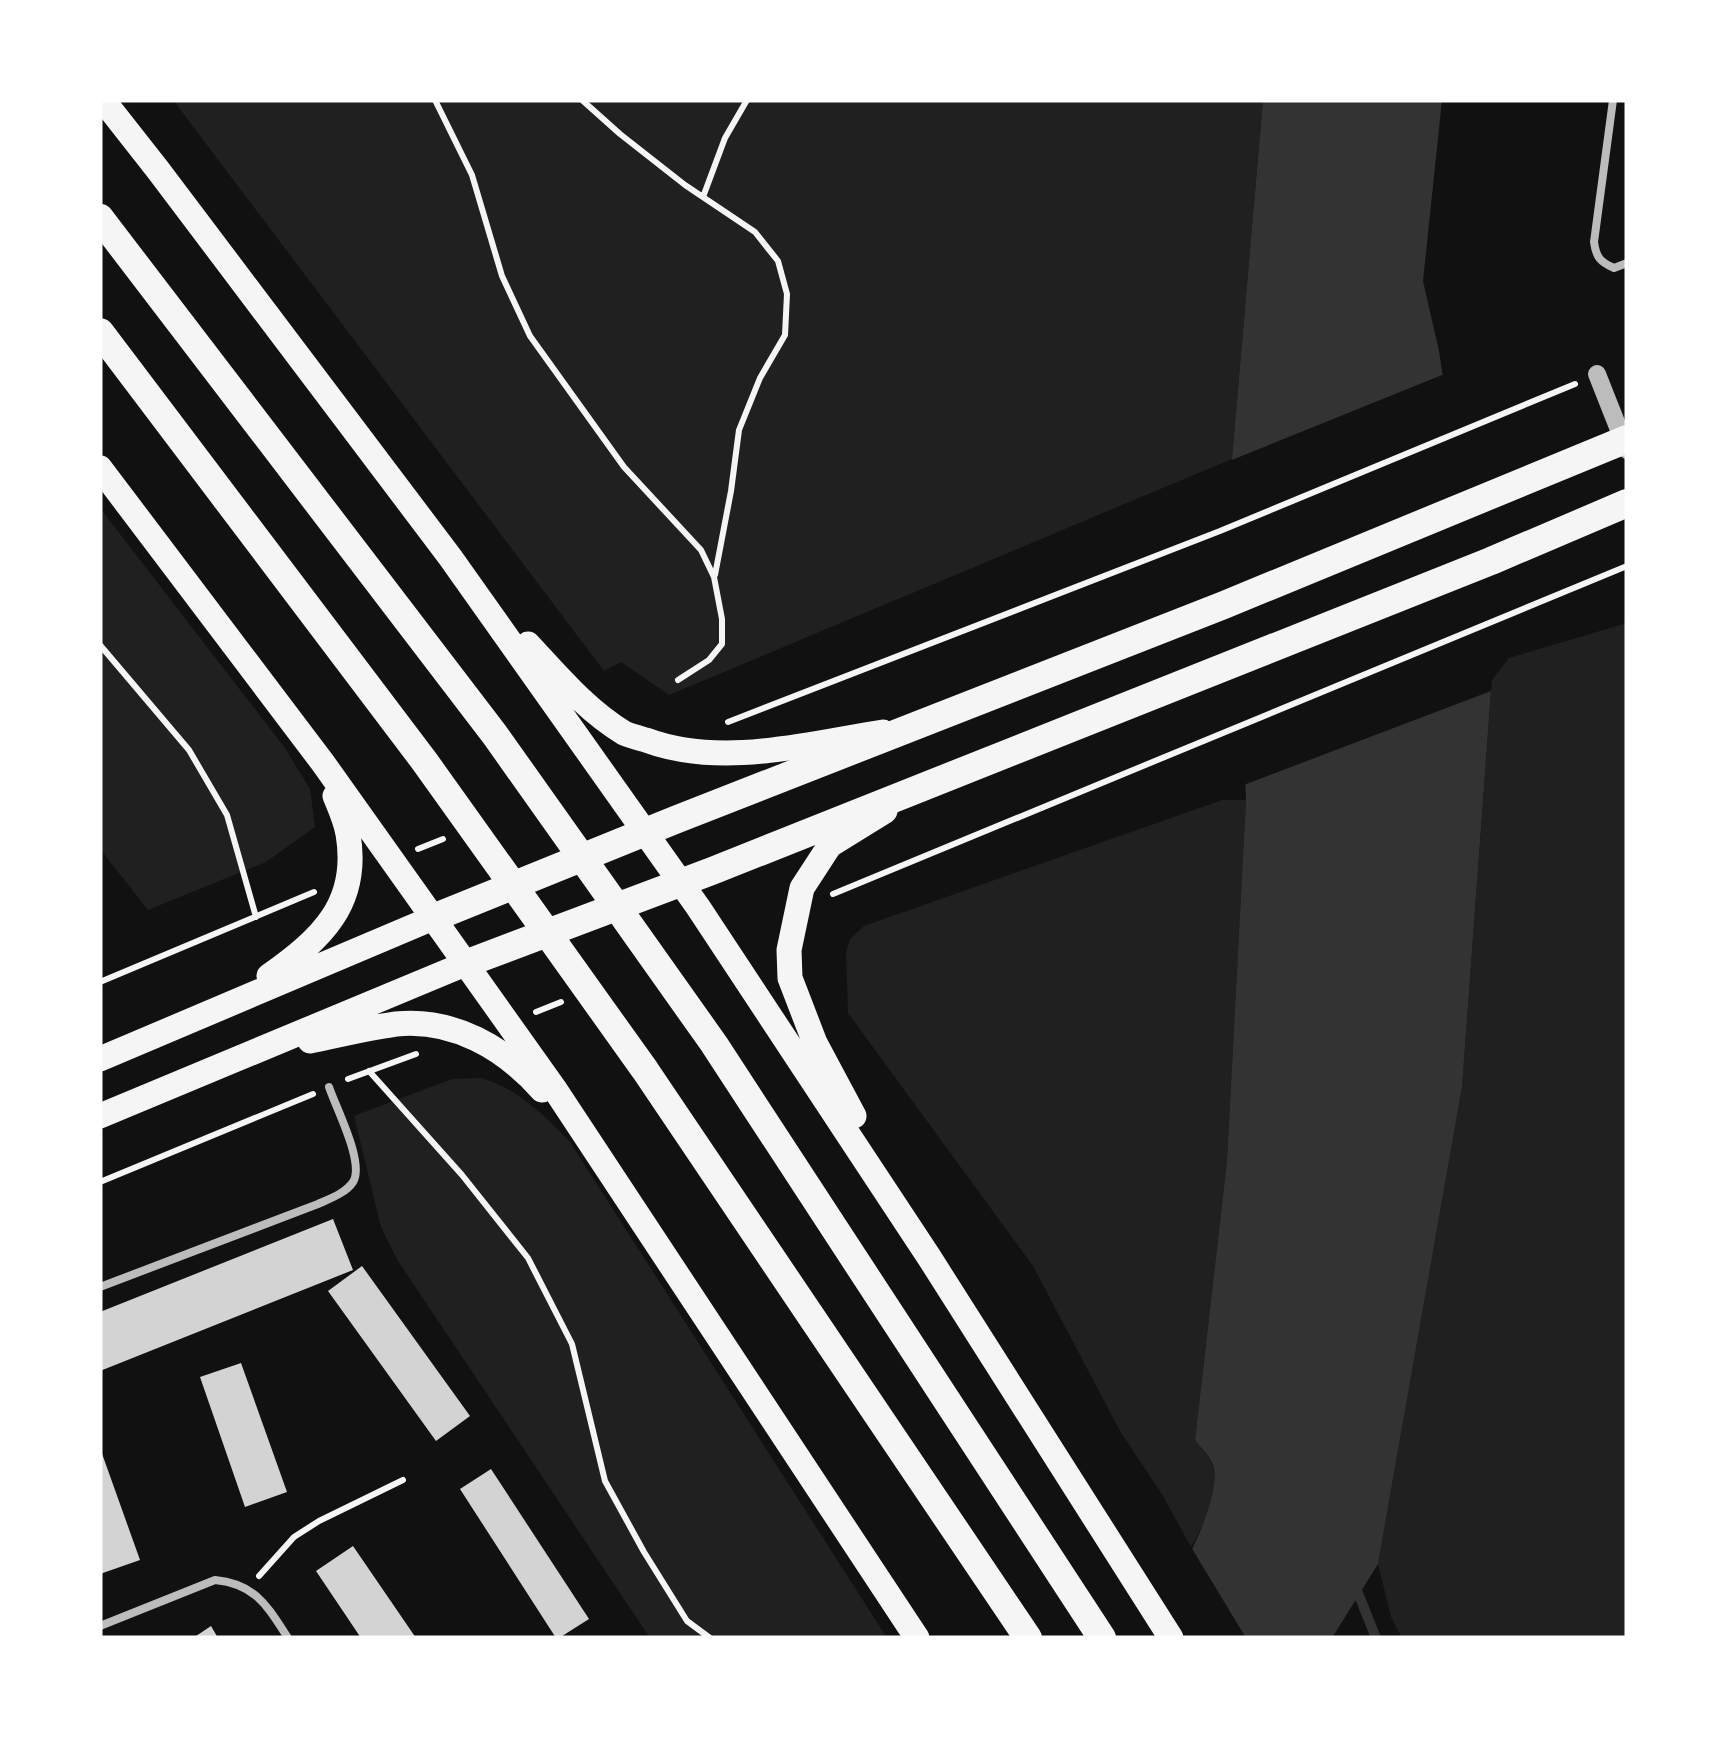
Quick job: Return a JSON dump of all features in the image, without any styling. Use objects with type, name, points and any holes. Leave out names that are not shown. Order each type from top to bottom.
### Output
[{"type":"highway","points":[[100,218],[495,735],[714,1044],[1102,1638]]},
{"type":"highway","points":[[100,332],[425,762],[645,1070],[1028,1638]]},
{"type":"highway","points":[[433,918],[1224,605],[1474,501],[1626,444]]},
{"type":"highway","points":[[466,964],[1229,666],[1627,503]]},
{"type":"main road","points":[[102,100],[450,556],[681,883],[930,1258],[1171,1638]]},
{"type":"main road","points":[[100,468],[324,763],[554,1088],[917,1638]]},
{"type":"main road","points":[[450,556],[579,700],[628,735],[704,754],[755,752],[912,727]]},
{"type":"main road","points":[[226,1006],[300,954],[327,926],[344,900],[350,857],[348,831],[324,763]]},
{"type":"main road","points":[[924,787],[830,845],[802,888],[788,950],[790,978],[815,1043],[930,1258]]},
{"type":"main road","points":[[100,1059],[433,918]]},
{"type":"main road","points":[[100,1116],[466,964]]},
{"type":"main road","points":[[256,1051],[398,1024],[446,1026],[497,1048],[537,1084],[596,1152]]},
{"type":"street","points":[[1597,374],[1626,444]]},
{"type":"lane","points":[[1613,100],[1594,242],[1602,263],[1614,268],[1627,263]]},
{"type":"lane","points":[[100,1287],[318,1204],[348,1187],[355,1177],[356,1164],[329,1087]]},
{"type":"lane","points":[[100,1626],[215,1580],[234,1582],[250,1590],[265,1603],[288,1638]]},
{"type":"path","points":[[435,100],[472,175],[502,276],[530,336],[624,467],[701,550],[714,576],[722,644],[709,660],[678,680]]},
{"type":"path","points":[[582,100],[620,134],[755,232],[778,262],[786,294],[785,336],[760,378],[739,430],[714,576]]},
{"type":"path","points":[[703,197],[724,138],[747,100]]},
{"type":"path","points":[[720,726],[1220,531],[1597,374]]},
{"type":"path","points":[[797,908],[1627,566]]},
{"type":"path","points":[[100,645],[189,750],[218,799],[227,815],[256,917]]},
{"type":"path","points":[[100,982],[348,878]]},
{"type":"path","points":[[368,1071],[462,1175],[528,1258],[572,1344],[605,1481],[687,1620],[710,1638]]},
{"type":"path","points":[[250,1590],[294,1537],[403,1480]]},
{"type":"shaded area","points":[[173,100],[1263,100],[1232,459],[669,695],[621,662],[604,671]]},
{"type":"shaded area","points":[[1263,100],[1442,100],[1423,281],[1439,351],[1491,691],[1462,1087],[1378,1564],[1332,1638],[1145,1638],[1191,1552],[1214,1482],[1212,1462],[1195,1440],[1227,1161],[1246,800],[1232,459]]},
{"type":"shaded area","points":[[100,508],[285,748],[310,789],[315,827],[266,862],[148,910],[100,849]]},
{"type":"shaded area","points":[[1627,623],[1627,1638],[1402,1638],[1391,1617],[1378,1564],[1462,1087],[1492,680],[1509,658]]},
{"type":"shaded area","points":[[1222,800],[1246,800],[1227,1161],[1195,1440],[1210,1460],[1215,1481],[1206,1516],[1191,1547],[1120,1431],[1033,1266],[848,1013],[846,953],[850,939],[864,926]]},
{"type":"shaded area","points":[[481,1078],[518,1096],[570,1142],[887,1638],[650,1638],[398,1261],[381,1227],[354,1116],[452,1079]]},
{"type":"pier","points":[[1447,373],[1489,641],[1491,691],[1241,786],[1227,462]]},
{"type":"pier","points":[[1188,1543],[1191,1547],[1246,1638],[1140,1638]]},
{"type":"building","points":[[333,1219],[353,1270],[100,1371],[100,1312]]},
{"type":"building","points":[[362,1266],[470,1416],[436,1441],[328,1291]]},
{"type":"building","points":[[241,1363],[287,1492],[245,1507],[200,1377]]},
{"type":"building","points":[[100,1448],[140,1560],[100,1574]]},
{"type":"building","points":[[491,1469],[589,1619],[559,1638],[460,1489]]},
{"type":"building","points":[[353,1546],[416,1638],[361,1638],[316,1571]]},
{"type":"building","points":[[211,1626],[218,1638],[193,1638]]},
{"type":"waterway","points":[[1354,1583],[1376,1638]]}]
